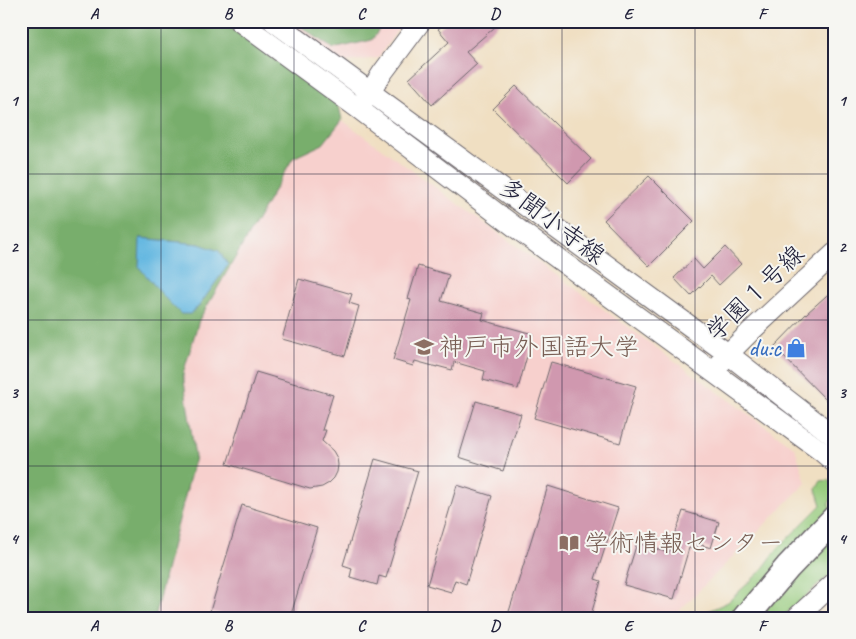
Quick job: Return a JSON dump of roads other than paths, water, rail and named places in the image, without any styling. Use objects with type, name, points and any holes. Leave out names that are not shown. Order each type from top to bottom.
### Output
[{"type":"main road","points":[[745,618],[788,567],[835,518]]},
{"type":"street","name":"多聞小寺線","points":[[239,21],[835,463]]},
{"type":"street","name":"多聞小寺線","points":[[273,21],[728,354],[835,437]]},
{"type":"street","points":[[359,109],[420,21]]},
{"type":"street","name":"学園１号線","points":[[713,372],[728,354],[835,253]]},
{"type":"street","points":[[796,618],[835,582]]},
{"type":"water","points":[[140,238],[199,244],[219,251],[228,265],[199,306],[190,314],[181,314],[139,267]]},
{"type":"place","name":"神戸市外国語大学","points":[[424,347]]},
{"type":"place","name":"du:c","points":[[796,348]]},
{"type":"place","name":"学術情報センター","points":[[569,543]]}]
